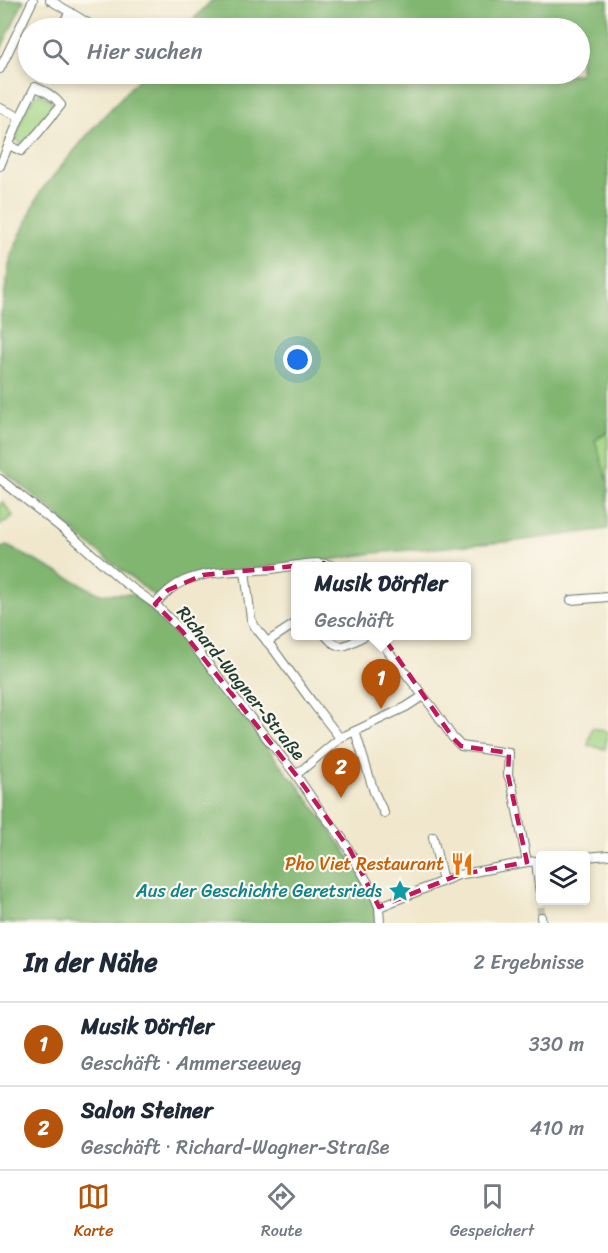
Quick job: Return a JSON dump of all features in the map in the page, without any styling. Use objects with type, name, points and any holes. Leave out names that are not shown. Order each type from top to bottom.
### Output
[{"type":"street","points":[[24,18],[33,0]]},
{"type":"street","points":[[50,0],[79,18]]},
{"type":"street","points":[[66,18],[70,12]]},
{"type":"street","points":[[0,69],[18,31]]},
{"type":"street","points":[[0,166],[20,117],[35,87],[54,97],[61,105],[38,133],[21,151],[9,145]]},
{"type":"street","points":[[0,108],[20,117]]},
{"type":"street","name":"Richard-Wagner-Straße","points":[[0,479],[75,539],[125,583],[155,604],[182,631],[296,775],[350,850],[372,890],[380,923]]},
{"type":"street","points":[[155,604],[168,590],[183,581],[203,575],[225,571],[291,567]]},
{"type":"street","points":[[245,571],[251,619],[260,635],[340,738]]},
{"type":"street","points":[[571,600],[608,597]]},
{"type":"street","points":[[267,642],[291,626]]},
{"type":"street","points":[[330,640],[340,646],[356,640]]},
{"type":"street","points":[[378,908],[471,872],[535,861],[508,775],[510,753],[461,746],[381,640]]},
{"type":"street","points":[[296,775],[340,738],[406,707],[423,696]]},
{"type":"street","points":[[355,731],[374,792],[384,813]]},
{"type":"street","points":[[433,837],[443,881]]},
{"type":"street","points":[[590,857],[608,855]]},
{"type":"highlighted area","points":[[324,563],[339,573],[453,738],[461,746],[509,753],[508,775],[527,862],[458,875],[379,907],[350,850],[296,775],[182,631],[155,604],[168,590],[203,575]]},
{"type":"green space","points":[[0,0],[24,0],[0,51]]},
{"type":"green space","points":[[212,0],[608,0],[608,432],[595,440],[608,482],[608,529],[517,541],[375,553],[316,562],[291,562],[291,565],[182,579],[156,597],[82,539],[49,508],[0,468],[0,320],[11,255],[40,192],[94,127],[134,84],[590,84],[590,18],[195,18]]},
{"type":"green space","points":[[39,93],[51,100],[54,107],[22,145],[17,137],[19,126],[28,107]]},
{"type":"green space","points":[[608,432],[608,482],[607,483],[595,440]]},
{"type":"green space","points":[[3,502],[13,516],[0,525],[0,504]]},
{"type":"green space","points":[[7,546],[100,594],[132,594],[177,633],[295,781],[342,846],[369,890],[377,923],[0,923],[0,548]]},
{"type":"green space","points":[[592,728],[608,732],[605,749],[588,745]]},
{"type":"tunnel","points":[[540,905],[541,917]]},
{"type":"place","name":"Musik Dörfler","points":[[381,709]]},
{"type":"place","name":"Salon Steiner","points":[[341,798]]},
{"type":"place","name":"Pho Viet Restaurant","points":[[462,864]]},
{"type":"place","name":"Aus der Geschichte Geretsrieds","points":[[400,891]]}]
